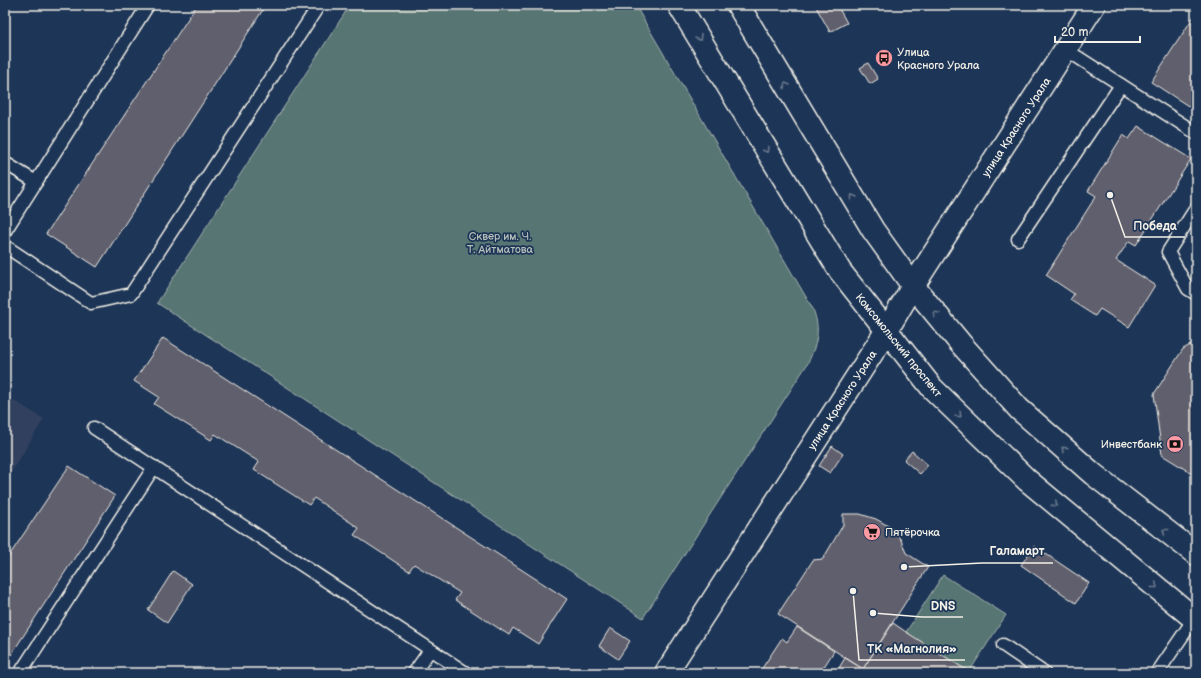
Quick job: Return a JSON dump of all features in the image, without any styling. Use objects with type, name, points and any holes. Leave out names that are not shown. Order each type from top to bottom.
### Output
[{"type":"main road","name":"Комсомольский проспект","points":[[679,5],[840,270],[932,388],[1027,480],[1195,619]]},
{"type":"main road","points":[[738,5],[873,230],[913,286],[961,344],[1019,409],[1093,474],[1196,554]]},
{"type":"main road","name":"улица Красного Урала","points":[[666,673],[1094,5]]},
{"type":"lane","points":[[5,231],[148,5]]},
{"type":"lane","points":[[5,246],[91,303],[131,294],[319,5]]},
{"type":"lane","points":[[1065,49],[1196,133]]},
{"type":"lane","points":[[1018,239],[1121,85]]},
{"type":"lane","points":[[5,164],[36,182]]},
{"type":"lane","points":[[1196,208],[1168,252],[1188,289],[1196,294]]},
{"type":"lane","points":[[94,428],[466,673]]},
{"type":"lane","points":[[20,673],[154,467]]},
{"type":"lane","points":[[1157,673],[1195,619]]},
{"type":"lane","points":[[1003,645],[1044,673]]},
{"type":"lane","points":[[414,673],[430,650]]},
{"type":"shaded area","points":[[5,395],[44,419],[5,482]]},
{"type":"green space","name":"Сквер им. Ч. Т. Айтматова","points":[[350,5],[635,5],[813,309],[817,323],[817,336],[814,349],[808,363],[643,618],[157,303]]},
{"type":"green space","points":[[943,575],[1006,615],[969,672],[906,632]]},
{"type":"building","points":[[197,5],[266,5],[97,267],[46,234]]},
{"type":"building","points":[[815,5],[837,5],[847,23],[830,32]]},
{"type":"building","points":[[1196,13],[1196,111],[1151,82]]},
{"type":"building","points":[[868,63],[878,79],[870,84],[860,68]]},
{"type":"building","points":[[1138,126],[1191,159],[1136,245],[1129,241],[1116,260],[1155,285],[1129,327],[1100,309],[1095,316],[1070,300],[1074,294],[1046,275],[1096,196],[1088,191],[1123,135],[1129,139]]},
{"type":"building","points":[[163,338],[567,599],[538,644],[513,628],[509,635],[455,600],[460,593],[414,564],[409,571],[354,535],[359,528],[314,498],[309,505],[254,470],[259,462],[215,434],[211,440],[154,404],[159,397],[134,381]]},
{"type":"building","points":[[1196,342],[1196,476],[1162,455],[1154,394],[1183,349]]},
{"type":"building","points":[[832,446],[843,454],[830,473],[819,466]]},
{"type":"building","points":[[912,451],[928,465],[920,474],[904,460]]},
{"type":"building","points":[[69,466],[115,496],[5,664],[5,562]]},
{"type":"building","points":[[843,514],[860,514],[876,519],[892,528],[901,540],[906,553],[928,567],[863,669],[778,614],[813,560],[823,559],[843,525]]},
{"type":"building","points":[[1034,546],[1089,583],[1076,603],[1021,565]]},
{"type":"building","points":[[173,571],[192,584],[167,623],[148,610]]},
{"type":"building","points":[[893,623],[971,673],[869,673],[863,669]]},
{"type":"building","points":[[797,627],[834,651],[820,673],[759,673],[782,638],[787,642]]},
{"type":"building","points":[[610,628],[630,641],[618,659],[599,646]]},
{"type":"building","points":[[845,658],[863,669],[869,673],[836,673]]},
{"type":"place","name":"Улица Красного Урала","points":[[884,58]]},
{"type":"place","name":"Победа","points":[[1110,195]]},
{"type":"place","name":"Инвестбанк","points":[[1175,444]]},
{"type":"place","name":"Пятёрочка","points":[[872,532]]},
{"type":"place","name":"Галамарт","points":[[904,567]]},
{"type":"place","name":"ТК «Магнолия»","points":[[853,591]]},
{"type":"place","name":"DNS","points":[[873,613]]}]
